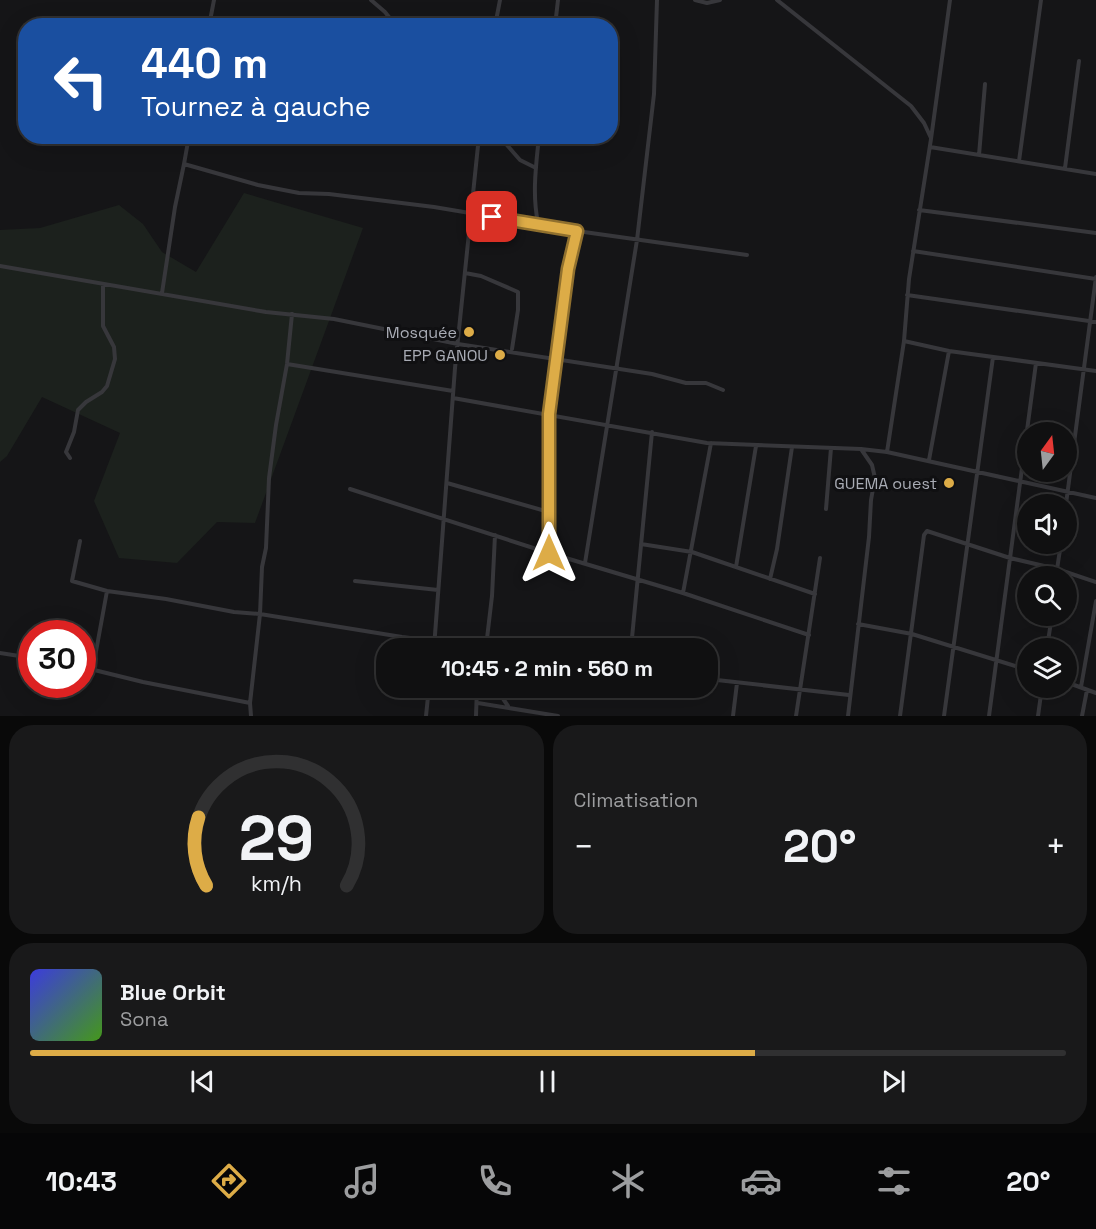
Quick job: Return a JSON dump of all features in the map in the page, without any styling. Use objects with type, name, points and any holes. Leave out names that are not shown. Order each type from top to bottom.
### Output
[{"type":"street","points":[[211,18],[214,0]]},
{"type":"street","points":[[371,0],[390,18]]},
{"type":"street","points":[[497,18],[500,0]]},
{"type":"street","points":[[556,18],[558,0]]},
{"type":"street","points":[[585,563],[637,240],[654,94],[657,0]]},
{"type":"street","points":[[695,0],[707,3],[720,0]]},
{"type":"street","points":[[777,0],[911,106],[924,123],[931,139]]},
{"type":"street","points":[[887,452],[904,341],[907,295],[950,0]]},
{"type":"street","points":[[1019,161],[1041,0]]},
{"type":"street","points":[[1065,168],[1079,61]]},
{"type":"street","points":[[979,155],[985,84]]},
{"type":"street","points":[[162,293],[188,144]]},
{"type":"street","points":[[434,638],[453,391],[478,144]]},
{"type":"street","points":[[506,144],[520,160],[536,168]]},
{"type":"street","points":[[538,144],[534,202],[538,223]]},
{"type":"street","points":[[930,147],[1096,174]]},
{"type":"street","points":[[184,164],[282,190],[329,194],[538,223],[577,231],[747,255]]},
{"type":"street","points":[[919,210],[1096,233]]},
{"type":"street","points":[[549,553],[549,414],[568,269],[577,231]]},
{"type":"street","points":[[913,252],[1096,278],[1068,494]]},
{"type":"street","points":[[0,266],[292,315],[334,319],[458,344],[652,374],[686,383],[706,383],[723,390]]},
{"type":"street","points":[[465,273],[481,276],[518,292],[518,310],[512,349]]},
{"type":"street","points":[[70,458],[66,452],[74,432],[78,410],[86,402],[102,393],[107,386],[115,359],[114,347],[103,326],[103,284]]},
{"type":"street","points":[[907,295],[1096,322]]},
{"type":"street","points":[[251,716],[250,703],[260,614],[261,574],[266,548],[269,478],[287,364],[292,315]]},
{"type":"street","points":[[904,341],[949,351],[1096,371]]},
{"type":"street","points":[[929,460],[949,351]]},
{"type":"street","points":[[944,716],[993,357]]},
{"type":"street","points":[[1028,422],[1036,363]]},
{"type":"street","points":[[287,364],[453,391]]},
{"type":"street","points":[[453,398],[711,443],[861,448],[929,460],[1017,480]]},
{"type":"street","points":[[633,638],[652,432]]},
{"type":"street","points":[[683,593],[711,443]]},
{"type":"street","points":[[736,567],[756,446]]},
{"type":"street","points":[[770,579],[777,549],[792,447]]},
{"type":"street","points":[[826,509],[831,448]]},
{"type":"street","points":[[848,716],[875,478],[872,465],[861,448]]},
{"type":"street","points":[[989,716],[1021,482]]},
{"type":"street","points":[[1026,482],[1096,498]]},
{"type":"street","points":[[447,483],[549,512]]},
{"type":"street","points":[[350,489],[683,593],[808,635]]},
{"type":"street","points":[[900,716],[924,535],[927,531],[1041,566]]},
{"type":"street","points":[[487,638],[495,535]]},
{"type":"street","points":[[80,541],[72,581],[107,591],[415,638]]},
{"type":"street","points":[[641,544],[692,552],[815,594]]},
{"type":"street","points":[[796,716],[820,558]]},
{"type":"street","points":[[1077,576],[1096,582]]},
{"type":"street","points":[[355,581],[438,590]]},
{"type":"street","points":[[96,652],[107,591]]},
{"type":"street","points":[[1081,687],[1096,601]]},
{"type":"street","points":[[858,624],[912,633],[1017,667]]},
{"type":"street","points":[[0,653],[18,656]]},
{"type":"street","points":[[96,669],[143,682],[250,703]]},
{"type":"street","points":[[718,680],[849,695]]},
{"type":"street","points":[[733,716],[737,683]]},
{"type":"street","points":[[1077,686],[1096,693]]},
{"type":"street","points":[[1082,716],[1087,690]]},
{"type":"street","points":[[426,716],[428,698]]},
{"type":"street","points":[[476,716],[477,698]]},
{"type":"street","points":[[503,698],[509,707]]},
{"type":"street","points":[[1038,716],[1040,698]]},
{"type":"street","points":[[477,703],[558,716]]},
{"type":"shaded area","points":[[244,193],[363,228],[255,523],[217,522],[177,563],[119,558],[94,501],[120,433],[42,397],[7,456],[0,462],[0,230],[40,228],[119,205],[143,224],[162,252],[196,272]]},
{"type":"place","name":"Mosquée","points":[[469,332]]},
{"type":"place","name":"EPP GANOU","points":[[500,355]]},
{"type":"place","name":"GUEMA ouest","points":[[949,483]]},
{"type":"route","points":[[492,217],[577,231],[568,269],[549,414],[549,553]]}]
